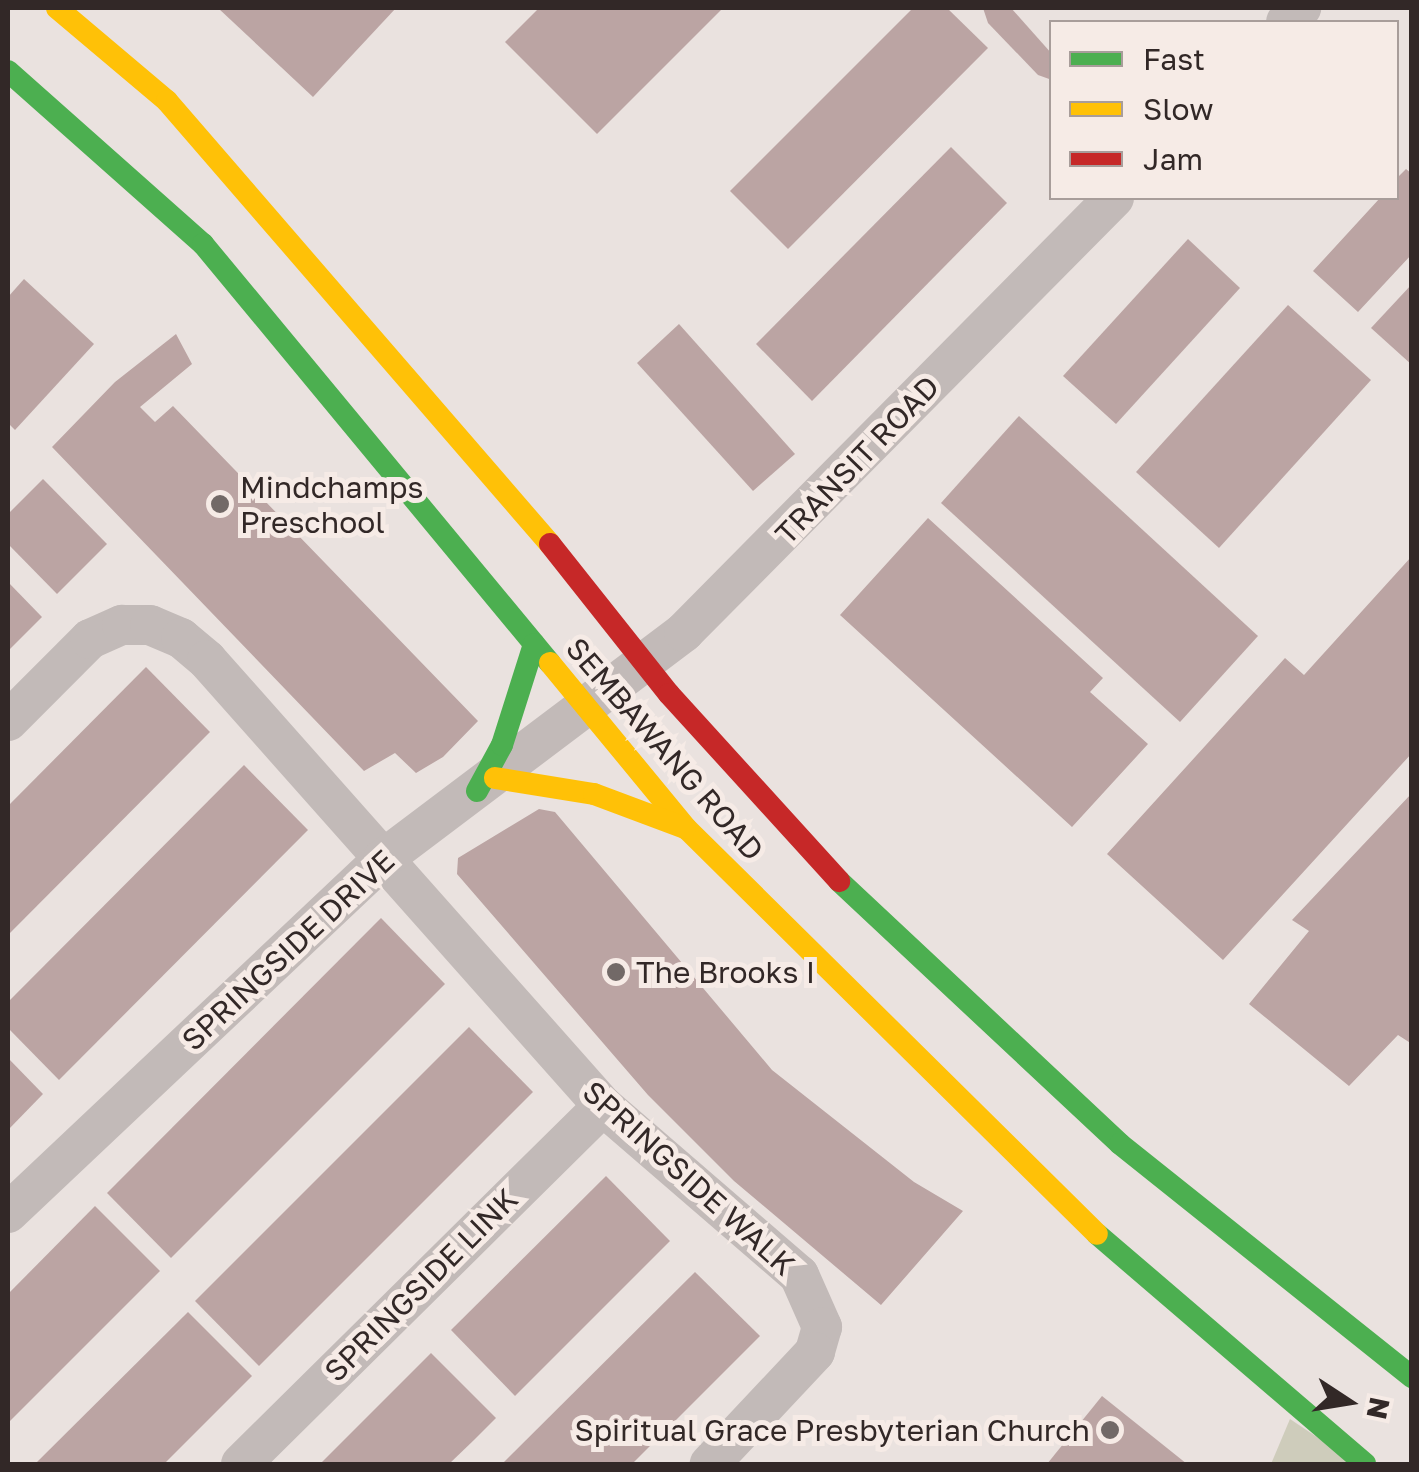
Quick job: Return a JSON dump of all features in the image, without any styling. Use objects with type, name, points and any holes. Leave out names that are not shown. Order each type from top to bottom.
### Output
[{"type":"main road","name":"SEMBAWANG ROAD","points":[[58,8],[167,101],[493,472],[646,666],[811,855],[1106,1130],[1412,1377]]},
{"type":"main road","name":"SEMBAWANG ROAD","points":[[8,71],[203,244],[687,829],[1079,1218],[1365,1464]]},
{"type":"main road","points":[[534,644],[486,784],[594,794],[687,829]]},
{"type":"street","name":"TRANSIT ROAD","points":[[587,708],[646,666],[766,554],[1112,200]]},
{"type":"street","name":"SPRINGSIDE WALK","points":[[8,721],[90,639],[122,625],[150,625],[208,660],[604,1106],[799,1274],[817,1306],[822,1327],[815,1352],[710,1464]]},
{"type":"street","name":"SPRINGSIDE DRIVE","points":[[8,1213],[383,859],[587,708]]},
{"type":"street","name":"SPRINGSIDE LINK","points":[[241,1464],[604,1106]]},
{"type":"shaded area","points":[[1290,1419],[1357,1464],[1271,1464]]},
{"type":"building","points":[[218,8],[396,8],[313,97]]},
{"type":"building","points":[[539,8],[723,8],[597,134],[505,42]]},
{"type":"building","points":[[913,8],[947,8],[988,48],[788,249],[730,191]]},
{"type":"building","points":[[983,8],[1011,8],[1049,51],[1049,79],[1038,75],[988,23]]},
{"type":"building","points":[[951,147],[1007,203],[812,401],[756,344]]},
{"type":"building","points":[[1406,169],[1412,174],[1412,254],[1358,312],[1313,271],[1378,200],[1399,200],[1399,176]]},
{"type":"building","points":[[1188,239],[1240,288],[1116,424],[1063,376]]},
{"type":"building","points":[[24,279],[94,344],[15,430],[8,423],[8,297]]},
{"type":"building","points":[[1412,284],[1412,365],[1371,328]]},
{"type":"building","points":[[1288,305],[1371,380],[1219,548],[1136,472]]},
{"type":"building","points":[[679,324],[795,454],[753,491],[637,363]]},
{"type":"building","points":[[176,334],[192,364],[140,407],[155,422],[173,406],[478,721],[443,757],[416,773],[395,753],[364,771],[52,447],[115,382]]},
{"type":"building","points":[[1019,416],[1258,636],[1180,722],[941,503]]},
{"type":"building","points":[[43,479],[107,544],[57,594],[8,544],[8,514]]},
{"type":"building","points":[[928,518],[1103,678],[1090,692],[1148,744],[1072,827],[840,615]]},
{"type":"building","points":[[1412,556],[1412,753],[1223,960],[1107,854],[1285,658],[1304,675]]},
{"type":"building","points":[[8,582],[42,617],[8,651]]},
{"type":"building","points":[[146,667],[210,732],[8,935],[8,806]]},
{"type":"building","points":[[244,765],[308,830],[59,1080],[8,1028],[8,1002]]},
{"type":"building","points":[[1412,793],[1412,1044],[1398,1035],[1349,1086],[1249,1004],[1309,931],[1292,920]]},
{"type":"building","name":"The Brooks I","points":[[539,809],[555,812],[772,1070],[914,1182],[963,1211],[881,1305],[734,1181],[648,1095],[457,874],[458,858]]},
{"type":"building","points":[[381,918],[445,984],[171,1258],[107,1193]]},
{"type":"building","points":[[469,1027],[533,1092],[259,1366],[195,1301]]},
{"type":"building","points":[[8,1058],[43,1094],[8,1130]]},
{"type":"building","points":[[606,1176],[670,1241],[515,1396],[451,1330]]},
{"type":"building","points":[[95,1206],[160,1271],[8,1423],[8,1294]]},
{"type":"building","points":[[695,1272],[760,1336],[632,1464],[502,1464]]},
{"type":"building","points":[[188,1312],[252,1376],[164,1464],[35,1464]]},
{"type":"building","points":[[431,1353],[496,1418],[449,1464],[320,1464]]},
{"type":"building","name":"Spiritual Grace Presbyterian Church","points":[[1102,1396],[1187,1464],[1047,1464]]},
{"type":"traffic: fast","points":[[8,71],[203,244],[550,663]]},
{"type":"traffic: fast","points":[[477,791],[502,745],[534,644]]},
{"type":"traffic: fast","points":[[839,881],[1120,1144],[1412,1377]]},
{"type":"traffic: fast","points":[[1097,1234],[1365,1464]]},
{"type":"traffic: slow","points":[[57,8],[167,101],[550,544]]},
{"type":"traffic: slow","points":[[550,663],[687,829],[1097,1234]]},
{"type":"traffic: slow","points":[[495,778],[594,794],[685,828]]},
{"type":"traffic: jam","points":[[550,544],[669,694],[839,881]]},
{"type":"place","name":"Mindchamps Preschool","points":[[220,504]]},
{"type":"place","name":"The Brooks I","points":[[616,972]]},
{"type":"place","name":"Spiritual Grace Presbyterian Church","points":[[1110,1430]]}]
